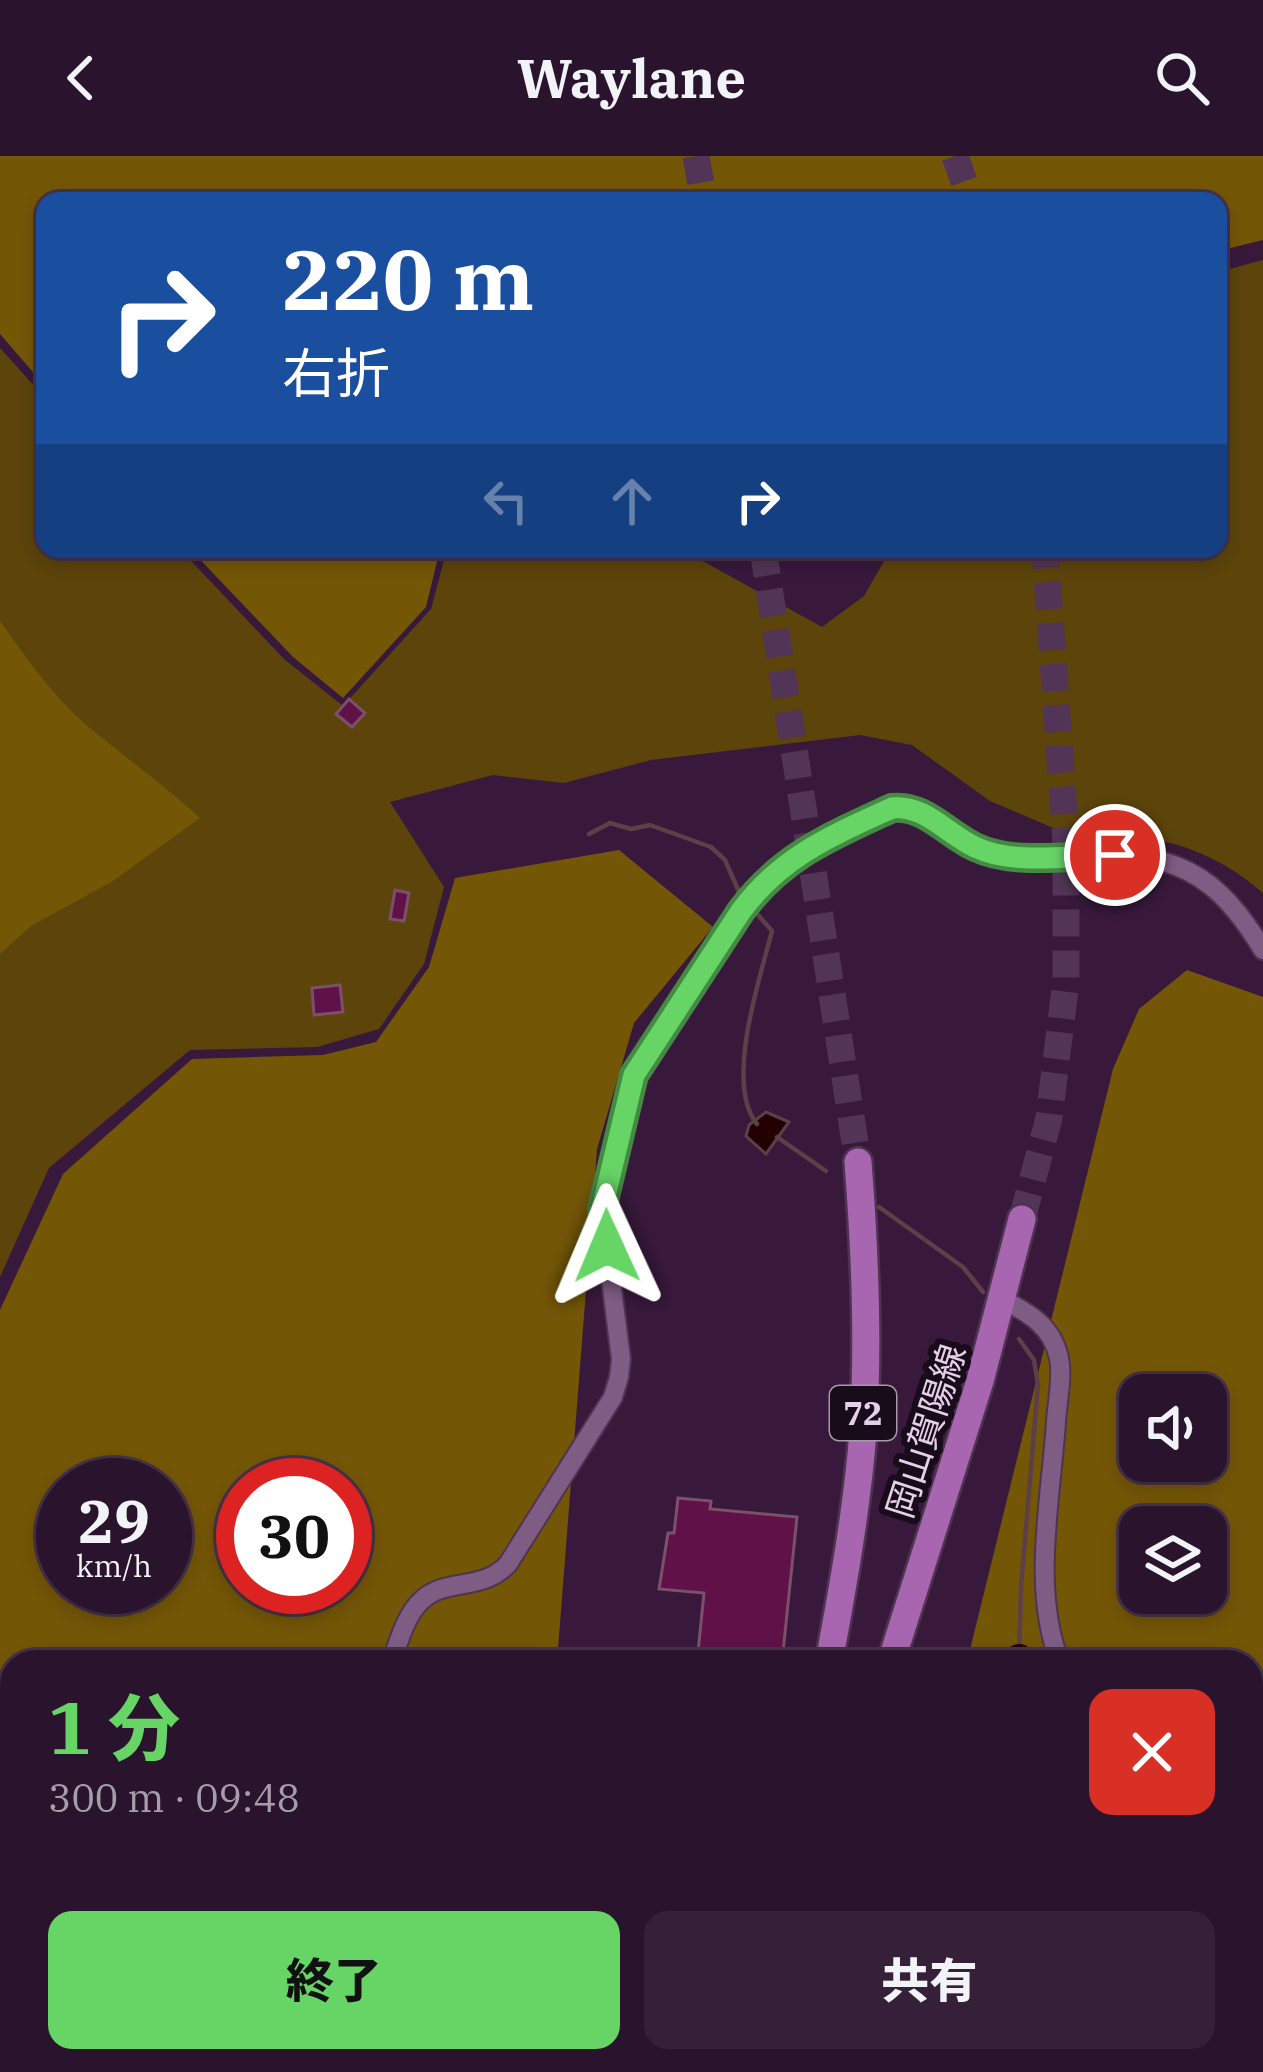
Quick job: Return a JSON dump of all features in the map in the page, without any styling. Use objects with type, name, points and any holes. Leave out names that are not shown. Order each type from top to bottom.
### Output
[{"type":"main road","name":"岡山賀陽線","points":[[831,1650],[863,1430],[865,1290],[858,1162]]},
{"type":"main road","name":"岡山賀陽線","points":[[897,1650],[1004,1300],[1022,1219]]},
{"type":"main road","points":[[820,1650],[826,1622],[842,1588]]},
{"type":"street","points":[[397,1650],[418,1603],[442,1589],[496,1577],[508,1564],[613,1397],[621,1358],[602,1209],[634,1075],[741,911],[760,885],[789,860],[892,808],[908,806],[974,847],[998,856],[1115,855],[1190,869],[1218,890],[1246,921],[1263,950]]},
{"type":"street","points":[[1004,1300],[1046,1327],[1060,1360],[1045,1576],[1055,1650]]},
{"type":"shaded area","points":[[0,156],[1263,156],[1263,240],[1227,249],[1227,192],[36,192],[36,376],[0,334]]},
{"type":"shaded area","points":[[1263,260],[1263,893],[1228,867],[1171,843],[1107,836],[1105,832],[1079,839],[990,801],[912,745],[860,735],[651,760],[564,783],[493,775],[390,802],[444,887],[424,964],[379,1029],[317,1047],[190,1050],[49,1168],[0,1277],[0,348],[36,388],[36,558],[189,558],[284,659],[343,706],[431,609],[445,558],[697,558],[822,627],[864,596],[886,558],[1227,558],[1227,270]]},
{"type":"shaded area","points":[[199,558],[438,558],[426,607],[343,698],[293,657]]},
{"type":"shaded area","points":[[0,621],[72,712],[200,818],[113,881],[31,926],[0,954]]},
{"type":"shaded area","points":[[619,850],[713,927],[634,1023],[597,1149],[558,1650],[0,1650],[0,1310],[63,1174],[192,1059],[323,1055],[376,1042],[429,967],[455,878]]},
{"type":"shaded area","points":[[1187,970],[1263,997],[1263,1650],[970,1650],[1113,1069],[1139,1009]]},
{"type":"shaded area","points":[[766,1112],[789,1122],[766,1154],[746,1136],[749,1125]]},
{"type":"building","points":[[349,699],[365,713],[352,727],[336,714]]},
{"type":"building","points":[[395,890],[409,893],[404,921],[390,919]]},
{"type":"building","points":[[340,985],[343,1012],[314,1015],[312,988]]},
{"type":"building","points":[[678,1498],[711,1501],[710,1509],[797,1517],[783,1650],[698,1650],[704,1593],[659,1589],[668,1533],[674,1533]]},
{"type":"waterway","points":[[589,834],[610,823],[631,829],[650,825],[711,847],[725,860],[740,894]]},
{"type":"waterway","points":[[753,909],[772,931],[744,1058],[748,1106],[757,1124]]},
{"type":"waterway","points":[[777,1137],[826,1171]]},
{"type":"waterway","points":[[879,1207],[963,1267],[983,1292]]},
{"type":"waterway","points":[[1019,1339],[1034,1360],[1038,1385],[1019,1650]]},
{"type":"tunnel","points":[[696,156],[702,192]]},
{"type":"tunnel","points":[[955,156],[968,192]]},
{"type":"tunnel","points":[[764,558],[858,1162]]},
{"type":"tunnel","points":[[1022,1219],[1049,1118],[1066,981],[1066,841],[1046,558]]},
{"type":"route","points":[[607,1246],[602,1209],[606,1186],[642,1058],[760,885],[789,860],[892,808],[908,806],[974,847],[998,856],[1115,855]]}]
